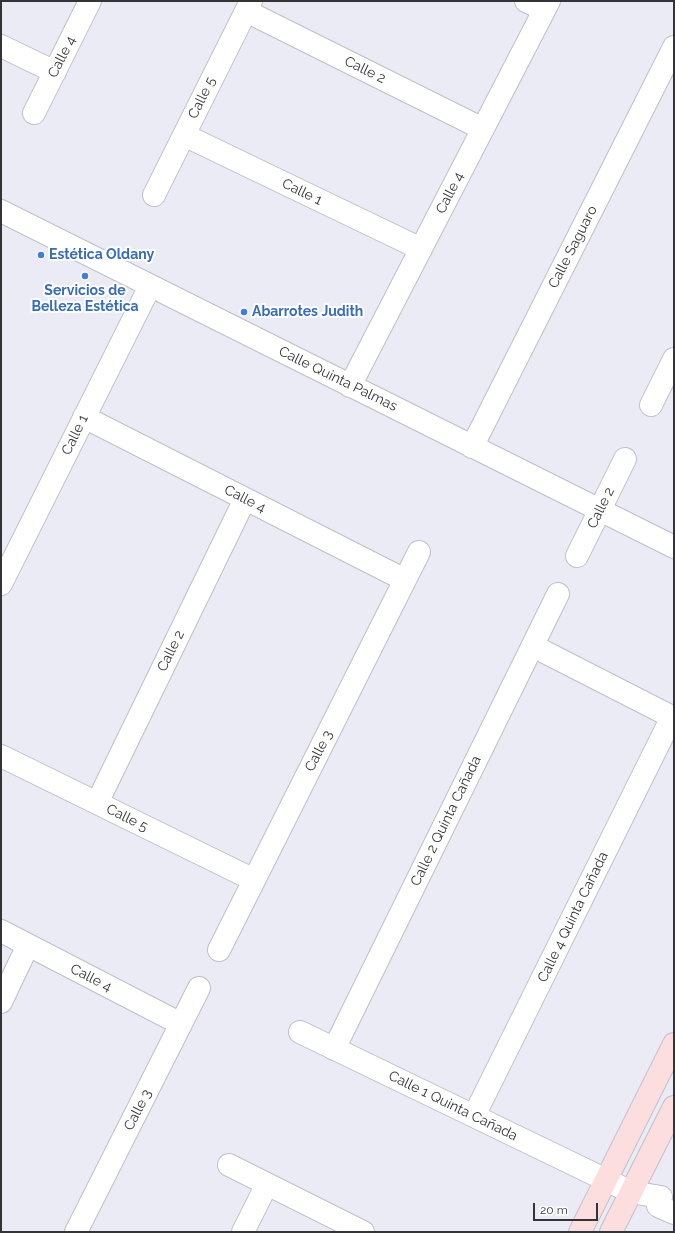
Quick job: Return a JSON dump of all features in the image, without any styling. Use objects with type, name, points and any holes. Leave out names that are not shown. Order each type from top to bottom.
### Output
[{"type":"street","name":"Calle 4","points":[[34,113],[90,1]]},
{"type":"street","name":"Calle 4","points":[[350,386],[483,129],[540,4]]},
{"type":"street","name":"Calle 2","points":[[248,6],[483,129]]},
{"type":"street","name":"Calle 5","points":[[154,195],[248,6]]},
{"type":"street","points":[[1,46],[55,72]]},
{"type":"street","name":"Calle Saguaro","points":[[472,447],[674,47]]},
{"type":"street","name":"Calle 1","points":[[184,135],[421,249]]},
{"type":"street","name":"Calle Quinta Palmas","points":[[4,219],[150,286],[674,547]]},
{"type":"street","name":"Calle 1","points":[[1,584],[150,286]]},
{"type":"street","points":[[651,405],[672,367]]},
{"type":"street","name":"Calle 4","points":[[84,417],[405,580]]},
{"type":"street","name":"Calle 2","points":[[577,556],[625,459]]},
{"type":"street","name":"Calle 2","points":[[97,803],[245,499]]},
{"type":"street","name":"Calle 3","points":[[219,950],[419,552]]},
{"type":"street","name":"Calle 2 Quinta Cañada","points":[[334,1049],[558,594]]},
{"type":"street","points":[[533,646],[673,717]]},
{"type":"street","name":"Calle 4 Quinta Cañada","points":[[474,1116],[673,717]]},
{"type":"street","name":"Calle 5","points":[[1,756],[254,880]]},
{"type":"street","name":"Calle 4","points":[[1,931],[181,1024]]},
{"type":"street","points":[[1,1002],[28,945]]},
{"type":"street","name":"Calle 3","points":[[76,1232],[199,988]]},
{"type":"street","name":"Calle 1 Quinta Cañada","points":[[300,1032],[606,1180]]},
{"type":"street","points":[[580,1232],[674,1044]]},
{"type":"street","points":[[611,1232],[674,1107]]},
{"type":"street","points":[[229,1165],[363,1232]]},
{"type":"street","points":[[606,1180],[631,1192],[667,1205]]},
{"type":"street","points":[[244,1232],[267,1184]]},
{"type":"place","name":"Estética Oldany","points":[[41,255]]},
{"type":"place","name":"Servicios de Belleza Estética","points":[[85,276]]},
{"type":"place","name":"Abarrotes Judith","points":[[244,312]]}]
